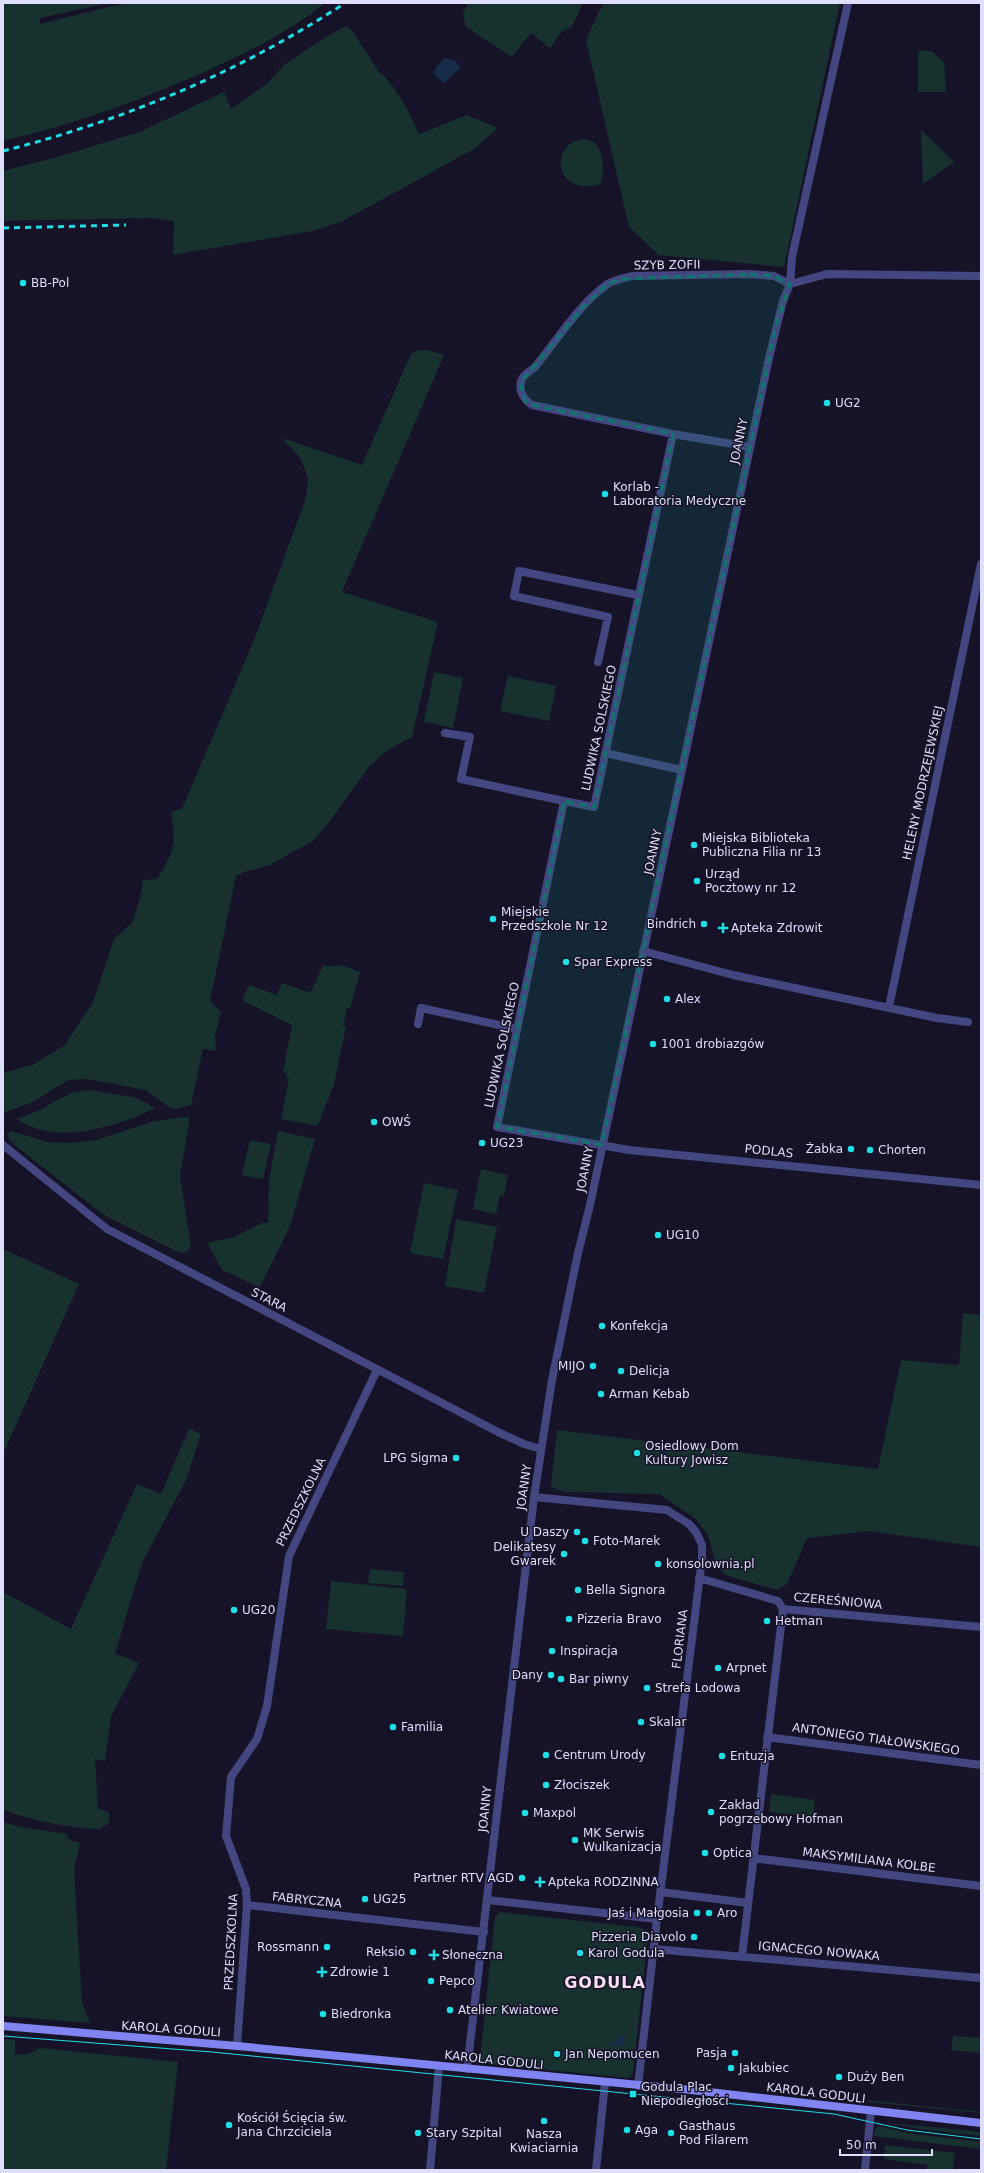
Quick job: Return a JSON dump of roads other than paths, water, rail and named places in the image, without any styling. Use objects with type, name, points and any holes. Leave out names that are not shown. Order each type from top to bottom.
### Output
[{"type":"main road","name":"KAROLA GODULI","points":[[3,2026],[237,2046],[439,2066],[981,2123]]},
{"type":"street","name":"JOANNY","points":[[467,2069],[488,1900],[534,1496],[552,1380],[776,326],[790,284],[792,257],[848,3]]},
{"type":"street","name":"SZYB ZOFII","points":[[673,434],[532,405],[526,401],[521,391],[522,378],[533,369],[582,308],[606,285],[619,279],[632,276],[750,274],[774,276],[790,284]]},
{"type":"street","points":[[790,284],[827,274],[981,276]]},
{"type":"street","points":[[673,434],[750,447]]},
{"type":"street","name":"LUDWIKA SOLSKIEGO","points":[[602,1145],[497,1127],[564,801],[594,807],[673,434]]},
{"type":"street","name":"HELENY MODRZEJEWSKIEJ","points":[[889,1007],[981,564]]},
{"type":"street","points":[[598,662],[608,617],[514,596],[519,570],[638,595]]},
{"type":"street","points":[[445,733],[470,737],[462,779],[564,801]]},
{"type":"street","points":[[605,753],[682,770]]},
{"type":"street","points":[[643,950],[732,975],[937,1018],[968,1022]]},
{"type":"street","points":[[418,1024],[421,1008],[518,1028]]},
{"type":"street","name":"STARA","points":[[3,1145],[107,1229],[512,1439],[541,1449]]},
{"type":"street","name":"PODLAS","points":[[602,1145],[629,1150],[981,1185]]},
{"type":"street","name":"PRZEDSZKOLNA","points":[[237,2046],[247,1905],[246,1889],[226,1836],[231,1778],[257,1739],[267,1706],[282,1594],[289,1556],[377,1370]]},
{"type":"street","name":"FLORIANA","points":[[534,1496],[667,1510],[689,1524],[696,1532],[702,1545],[702,1559],[657,1919],[638,2086]]},
{"type":"street","name":"CZEREŚNIOWA","points":[[699,1578],[778,1601],[783,1609],[981,1627]]},
{"type":"street","points":[[742,1956],[783,1609]]},
{"type":"street","name":"ANTONIEGO TIAŁOWSKIEGO","points":[[767,1737],[981,1766]]},
{"type":"street","name":"MAKSYMILIANA KOLBE","points":[[753,1858],[981,1886]]},
{"type":"street","points":[[661,1892],[748,1903]]},
{"type":"street","points":[[488,1900],[657,1919]]},
{"type":"street","name":"FABRYCZNA","points":[[247,1905],[484,1932]]},
{"type":"street","name":"IGNACEGO NOWAKA","points":[[654,1949],[981,1978]]},
{"type":"street","points":[[430,2170],[439,2066]]},
{"type":"street","points":[[596,2170],[605,2083]]},
{"type":"street","points":[[865,2170],[871,2111]]},
{"type":"water","points":[[444,58],[454,60],[461,67],[444,83],[435,75],[434,71]]},
{"type":"water","points":[[624,2033],[623,2046],[610,2045]]},
{"type":"tram line","points":[[3,2036],[212,2052],[834,2114],[907,2130],[981,2139]]},
{"type":"railway","points":[[3,151],[48,139],[93,124],[137,109],[180,91],[223,72],[264,51],[345,3]]},
{"type":"railway","points":[[3,228],[126,225]]},
{"type":"place","name":"BB-Pol","points":[[23,283]]},
{"type":"place","name":"UG2","points":[[827,403]]},
{"type":"place","name":"Korlab - Laboratoria Medyczne","points":[[605,494]]},
{"type":"place","name":"Miejska Biblioteka Publiczna Filia nr 13","points":[[694,845]]},
{"type":"place","name":"Urząd Pocztowy nr 12","points":[[697,881]]},
{"type":"place","name":"Miejskie Przedszkole Nr 12","points":[[493,919]]},
{"type":"place","name":"Bindrich","points":[[704,924]]},
{"type":"place","name":"Apteka Zdrowit","points":[[723,928]]},
{"type":"place","name":"Spar Express","points":[[566,962]]},
{"type":"place","name":"Alex","points":[[667,999]]},
{"type":"place","name":"1001 drobiazgów","points":[[653,1044]]},
{"type":"place","name":"OWŚ","points":[[374,1122]]},
{"type":"place","name":"UG23","points":[[482,1143]]},
{"type":"place","name":"Żabka","points":[[851,1149]]},
{"type":"place","name":"Chorten","points":[[870,1150]]},
{"type":"place","name":"UG10","points":[[658,1235]]},
{"type":"place","name":"Konfekcja","points":[[602,1326]]},
{"type":"place","name":"MIJO","points":[[593,1366]]},
{"type":"place","name":"Delicja","points":[[621,1371]]},
{"type":"place","name":"Arman Kebab","points":[[601,1394]]},
{"type":"place","name":"Osiedlowy Dom Kultury Jowisz","points":[[637,1453]]},
{"type":"place","name":"LPG Sigma","points":[[456,1458]]},
{"type":"place","name":"U Daszy","points":[[577,1532]]},
{"type":"place","name":"Foto-Marek","points":[[585,1541]]},
{"type":"place","name":"Delikatesy Gwarek","points":[[564,1554]]},
{"type":"place","name":"konsolownia.pl","points":[[658,1564]]},
{"type":"place","name":"Bella Signora","points":[[578,1590]]},
{"type":"place","name":"UG20","points":[[234,1610]]},
{"type":"place","name":"Pizzeria Bravo","points":[[569,1619]]},
{"type":"place","name":"Hetman","points":[[767,1621]]},
{"type":"place","name":"Inspiracja","points":[[552,1651]]},
{"type":"place","name":"Arpnet","points":[[718,1668]]},
{"type":"place","name":"Dany","points":[[551,1675]]},
{"type":"place","name":"Bar piwny","points":[[561,1679]]},
{"type":"place","name":"Strefa Lodowa","points":[[647,1688]]},
{"type":"place","name":"Skalar","points":[[641,1722]]},
{"type":"place","name":"Familia","points":[[393,1727]]},
{"type":"place","name":"Centrum Urody","points":[[546,1755]]},
{"type":"place","name":"Entuzja","points":[[722,1756]]},
{"type":"place","name":"Złociszek","points":[[546,1785]]},
{"type":"place","name":"Zakład pogrzebowy Hofman","points":[[711,1812]]},
{"type":"place","name":"Maxpol","points":[[525,1813]]},
{"type":"place","name":"MK Serwis Wulkanizacja","points":[[575,1840]]},
{"type":"place","name":"Optica","points":[[705,1853]]},
{"type":"place","name":"Partner RTV AGD","points":[[522,1878]]},
{"type":"place","name":"Apteka RODZINNA","points":[[540,1882]]},
{"type":"place","name":"UG25","points":[[365,1899]]},
{"type":"place","name":"Jaś i Małgosia","points":[[697,1913]]},
{"type":"place","name":"Aro","points":[[709,1913]]},
{"type":"place","name":"Pizzeria Diavolo","points":[[694,1937]]},
{"type":"place","name":"Rossmann","points":[[327,1947]]},
{"type":"place","name":"Reksio","points":[[413,1952]]},
{"type":"place","name":"Karol Godula","points":[[580,1953]]},
{"type":"place","name":"Słoneczna","points":[[434,1955]]},
{"type":"place","name":"Zdrowie 1","points":[[322,1972]]},
{"type":"place","name":"Pepco","points":[[431,1981]]},
{"type":"place","name":"Atelier Kwiatowe","points":[[450,2010]]},
{"type":"place","name":"Biedronka","points":[[323,2014]]},
{"type":"place","name":"Pasja","points":[[735,2053]]},
{"type":"place","name":"Jan Nepomucen","points":[[557,2054]]},
{"type":"place","name":"Jakubiec","points":[[731,2068]]},
{"type":"place","name":"Duży Ben","points":[[839,2077]]},
{"type":"place","name":"Godula Plac Niepodległości","points":[[633,2094]]},
{"type":"place","name":"Nasza Kwiaciarnia","points":[[544,2121]]},
{"type":"place","name":"Kościół Ścięcia św. Jana Chrzciciela","points":[[229,2125]]},
{"type":"place","name":"Aga","points":[[627,2130]]},
{"type":"place","name":"Stary Szpital","points":[[418,2133]]},
{"type":"place","name":"Gasthaus Pod Filarem","points":[[671,2133]]},
{"type":"district","name":"GODULA","points":[[605,1982]]}]
